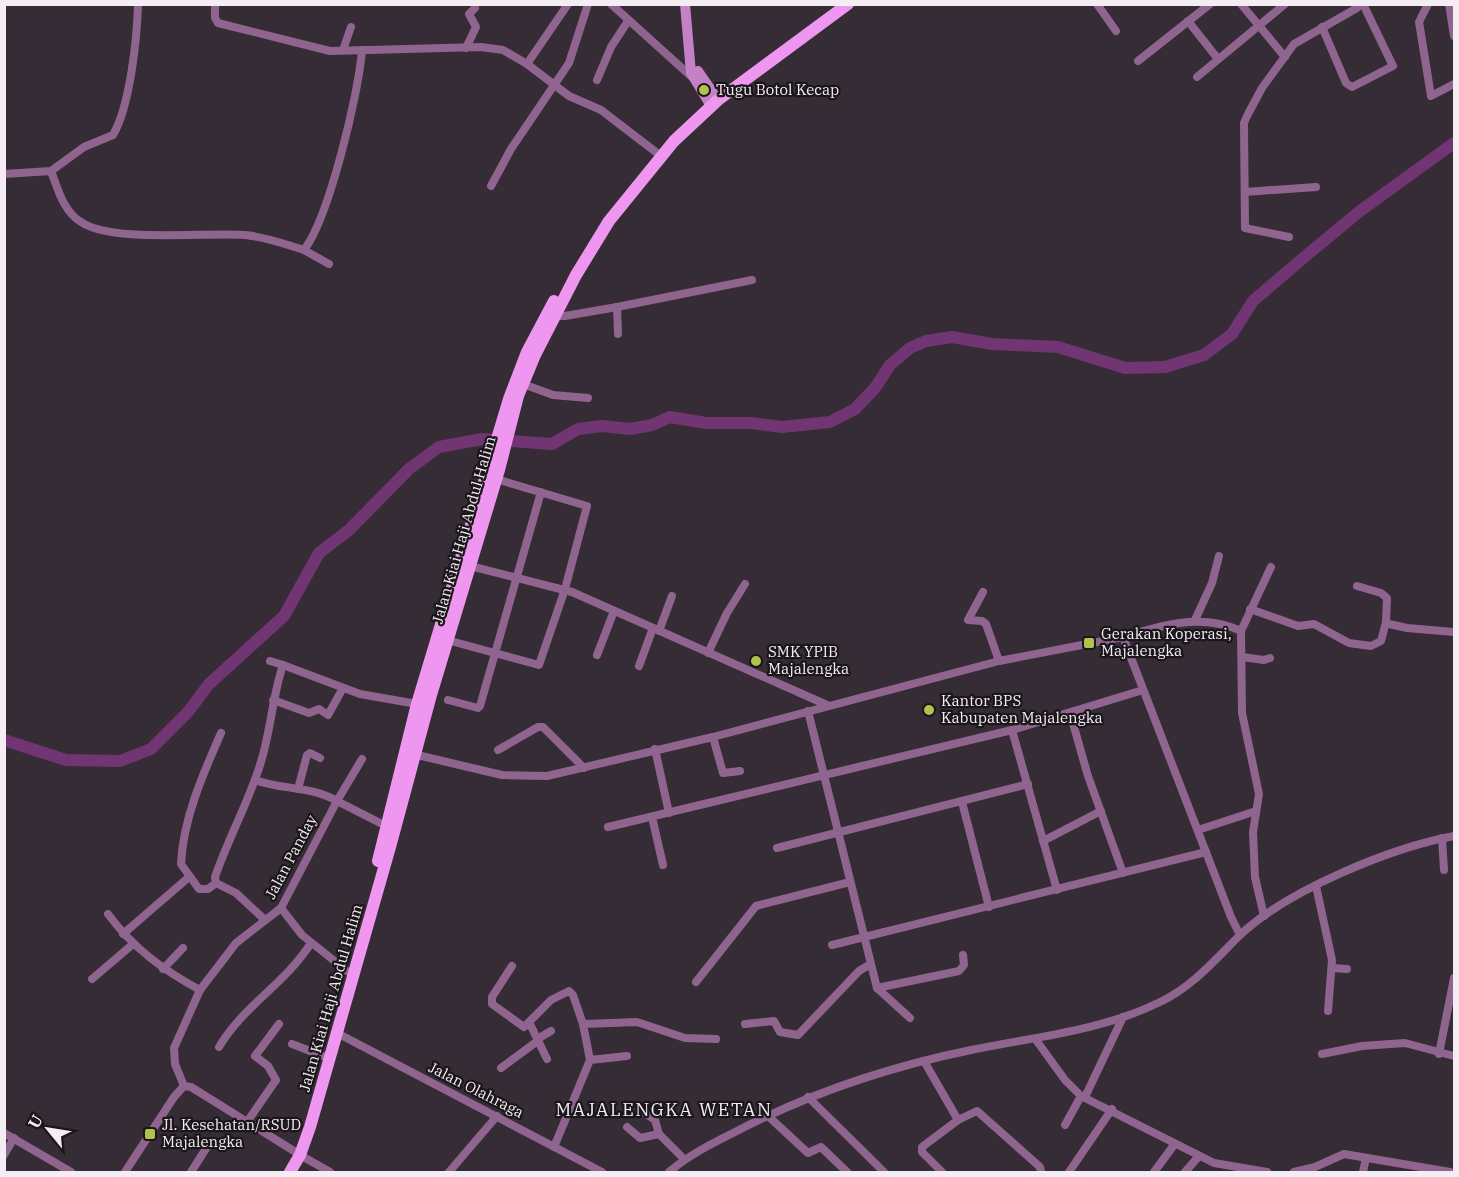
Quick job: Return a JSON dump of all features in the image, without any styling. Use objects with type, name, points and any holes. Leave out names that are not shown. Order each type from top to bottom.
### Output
[{"type":"main road","points":[[685,4],[692,65],[712,100]]},
{"type":"main road","name":"Jalan Kiai Haji Abdul Halim","points":[[281,1173],[297,1153],[386,826],[471,566],[507,419],[527,352],[582,249],[602,218],[658,154],[712,100],[836,4]]},
{"type":"main road","name":"Jalan Kiai Haji Abdul Halim","points":[[712,100],[848,4]]},
{"type":"main road","name":"Jalan Kiai Haji Abdul Halim","points":[[507,419],[555,316],[609,221],[658,154]]},
{"type":"main road","name":"Jalan Kiai Haji Abdul Halim","points":[[290,1173],[337,1033],[390,847],[410,754],[417,704],[495,472]]},
{"type":"street","points":[[4,174],[51,171],[84,147],[110,138],[115,131],[131,69],[138,4]]},
{"type":"street","points":[[215,4],[215,18],[222,25],[321,50],[466,48],[503,50],[527,64],[579,102],[601,110],[658,154]]},
{"type":"street","points":[[527,64],[568,4]]},
{"type":"street","points":[[491,186],[511,149],[569,63],[588,4]]},
{"type":"street","points":[[611,4],[628,21],[698,78]]},
{"type":"street","points":[[1097,4],[1116,31]]},
{"type":"street","points":[[1138,61],[1210,4]]},
{"type":"street","points":[[1241,4],[1285,57]]},
{"type":"street","points":[[1197,77],[1285,4]]},
{"type":"street","points":[[1428,4],[1419,22],[1431,96],[1455,84]]},
{"type":"street","points":[[1449,4],[1455,36]]},
{"type":"street","points":[[1289,237],[1245,228],[1244,123],[1262,88],[1301,37],[1359,5],[1393,66],[1388,71],[1352,87],[1346,83],[1322,27]]},
{"type":"street","points":[[466,48],[476,27],[469,14],[475,8]]},
{"type":"street","points":[[597,80],[611,47],[628,21]]},
{"type":"street","points":[[1188,21],[1218,59]]},
{"type":"street","points":[[343,50],[351,27]]},
{"type":"street","points":[[305,251],[320,221],[356,96],[362,50]]},
{"type":"street","points":[[51,171],[64,205],[82,223],[95,228],[135,233],[244,235],[305,251],[329,264]]},
{"type":"street","points":[[1245,192],[1316,187]]},
{"type":"street","points":[[555,316],[617,307],[752,280]]},
{"type":"street","points":[[617,307],[618,334]]},
{"type":"street","points":[[523,384],[553,395],[588,398]]},
{"type":"street","points":[[447,640],[536,666],[541,663],[565,589],[588,506],[542,492],[495,472]]},
{"type":"street","points":[[448,700],[478,708],[542,492]]},
{"type":"street","points":[[1195,620],[1212,583],[1219,556]]},
{"type":"street","points":[[471,566],[565,589],[827,705]]},
{"type":"street","points":[[1264,916],[1254,866],[1253,832],[1259,794],[1242,706],[1241,631],[1271,567]]},
{"type":"street","points":[[708,653],[727,613],[745,584]]},
{"type":"street","points":[[1250,609],[1298,626],[1314,624],[1341,640],[1371,646],[1381,641],[1386,622],[1387,598],[1381,593],[1357,586]]},
{"type":"street","points":[[982,592],[968,620],[982,621],[987,624],[999,661]]},
{"type":"street","points":[[639,666],[672,596]]},
{"type":"street","points":[[597,655],[614,610]]},
{"type":"street","points":[[410,754],[490,772],[524,777],[547,776],[713,737],[999,661],[1123,637],[1148,629],[1195,620],[1221,624],[1241,631]]},
{"type":"street","points":[[1386,622],[1407,628],[1455,632]]},
{"type":"street","points":[[1123,637],[1229,913],[1240,935]]},
{"type":"street","points":[[1242,657],[1264,660],[1270,658]]},
{"type":"street","points":[[270,661],[360,694],[417,704]]},
{"type":"street","points":[[221,733],[202,777],[184,841],[181,864],[189,877],[201,889],[208,889],[216,883],[218,870],[255,780],[266,746],[273,700],[283,665]]},
{"type":"street","points":[[273,700],[311,714],[319,709],[328,715],[343,688]]},
{"type":"street","points":[[608,827],[1012,730],[1143,690]]},
{"type":"street","points":[[808,711],[826,775],[869,965],[877,988],[910,1018]]},
{"type":"street","points":[[1070,713],[1123,873]]},
{"type":"street","points":[[498,750],[537,727],[543,727],[584,768]]},
{"type":"street","points":[[1012,730],[1057,890]]},
{"type":"street","points":[[713,737],[723,773],[740,771]]},
{"type":"street","points":[[655,749],[669,813]]},
{"type":"street","points":[[298,789],[308,754],[320,758]]},
{"type":"street","name":"Jalan Panday","points":[[184,1086],[175,1064],[174,1048],[200,990],[236,943],[281,908],[362,759]]},
{"type":"street","points":[[255,780],[273,786],[322,793],[386,826]]},
{"type":"street","points":[[777,848],[1028,784]]},
{"type":"street","points":[[962,802],[989,907]]},
{"type":"street","points":[[1043,841],[1101,811]]},
{"type":"street","points":[[1197,830],[1256,811]]},
{"type":"street","points":[[652,817],[663,865]]},
{"type":"street","points":[[669,1173],[684,1159],[808,1097],[844,1083],[924,1061],[1036,1040],[1123,1017],[1161,1002],[1181,990],[1264,916],[1317,886],[1407,848],[1455,836]]},
{"type":"street","points":[[1442,838],[1444,870]]},
{"type":"street","points":[[832,945],[1206,852]]},
{"type":"street","points":[[123,934],[189,877]]},
{"type":"street","points":[[696,982],[756,906],[849,882]]},
{"type":"street","points":[[216,883],[236,892],[265,920]]},
{"type":"street","points":[[1317,886],[1332,954],[1328,1011]]},
{"type":"street","points":[[281,908],[293,926],[347,971]]},
{"type":"street","points":[[108,914],[123,934],[163,969],[200,990]]},
{"type":"street","points":[[219,1047],[232,1025],[251,1005],[274,988],[311,943]]},
{"type":"street","points":[[92,979],[133,944]]},
{"type":"street","points":[[163,969],[183,948]]},
{"type":"street","points":[[877,988],[959,971],[964,965],[963,955]]},
{"type":"street","points":[[745,1024],[774,1021],[780,1032],[798,1035],[859,971],[869,965]]},
{"type":"street","points":[[512,966],[490,1000],[522,1026],[551,1000],[567,991],[573,995],[583,1024],[590,1060],[554,1147]]},
{"type":"street","points":[[1332,968],[1347,969]]},
{"type":"street","points":[[1439,1054],[1455,978]]},
{"type":"street","points":[[1065,1125],[1083,1097],[1123,1017]]},
{"type":"street","points":[[529,1022],[547,1059]]},
{"type":"street","points":[[583,1024],[637,1022],[679,1037],[697,1040],[716,1039]]},
{"type":"street","points":[[247,1122],[276,1080],[268,1066],[255,1056],[279,1024]]},
{"type":"street","points":[[501,1068],[551,1031]]},
{"type":"street","name":"Jalan Olahraga","points":[[337,1033],[600,1172]]},
{"type":"street","points":[[1036,1040],[1065,1080],[1083,1097],[1199,1156],[1222,1165],[1267,1173]]},
{"type":"street","points":[[1322,1054],[1362,1046],[1405,1043],[1439,1054],[1455,1056]]},
{"type":"street","points":[[292,1044],[322,1056]]},
{"type":"street","points":[[590,1060],[627,1056]]},
{"type":"street","points":[[924,1061],[958,1120]]},
{"type":"street","points":[[125,1173],[174,1097],[184,1086],[191,1087],[330,1173]]},
{"type":"street","points":[[808,1097],[884,1173]]},
{"type":"street","points":[[1069,1173],[1112,1110]]},
{"type":"street","points":[[942,1173],[921,1149],[958,1120],[978,1111],[1040,1167],[1041,1173]]},
{"type":"street","points":[[643,1112],[655,1120],[659,1134],[684,1159]]},
{"type":"street","points":[[449,1173],[497,1116]]},
{"type":"street","points":[[768,1116],[808,1153],[821,1147],[847,1173]]},
{"type":"street","points":[[627,1126],[640,1138],[659,1134]]},
{"type":"street","points":[[4,1133],[71,1173]]},
{"type":"street","points":[[4,1155],[14,1138]]},
{"type":"street","points":[[1154,1173],[1174,1145]]},
{"type":"street","points":[[190,1173],[207,1147]]},
{"type":"street","points":[[1296,1172],[1344,1154],[1445,1172]]},
{"type":"street","points":[[1185,1173],[1199,1156]]},
{"type":"street","points":[[1363,1173],[1366,1158]]},
{"type":"waterway","points":[[4,740],[66,760],[120,761],[151,749],[188,712],[209,684],[284,616],[319,553],[349,530],[409,469],[439,447],[482,439],[552,444],[578,429],[602,426],[630,429],[652,425],[670,417],[706,423],[751,423],[782,427],[830,422],[855,409],[875,388],[890,365],[910,348],[926,341],[952,337],[992,344],[1058,347],[1125,368],[1165,367],[1204,355],[1232,334],[1253,301],[1360,211],[1454,143]]},
{"type":"place","name":"Tugu Botol Kecap","points":[[704,90]]},
{"type":"place","name":"Gerakan Koperasi, Majalengka","points":[[1089,643]]},
{"type":"place","name":"SMK YPIB Majalengka","points":[[756,661]]},
{"type":"place","name":"Kantor BPS Kabupaten Majalengka","points":[[929,710]]},
{"type":"place","name":"Jl. Kesehatan/RSUD Majalengka","points":[[150,1134]]},
{"type":"district","name":"MAJALENGKA WETAN","points":[[664,1110]]}]
